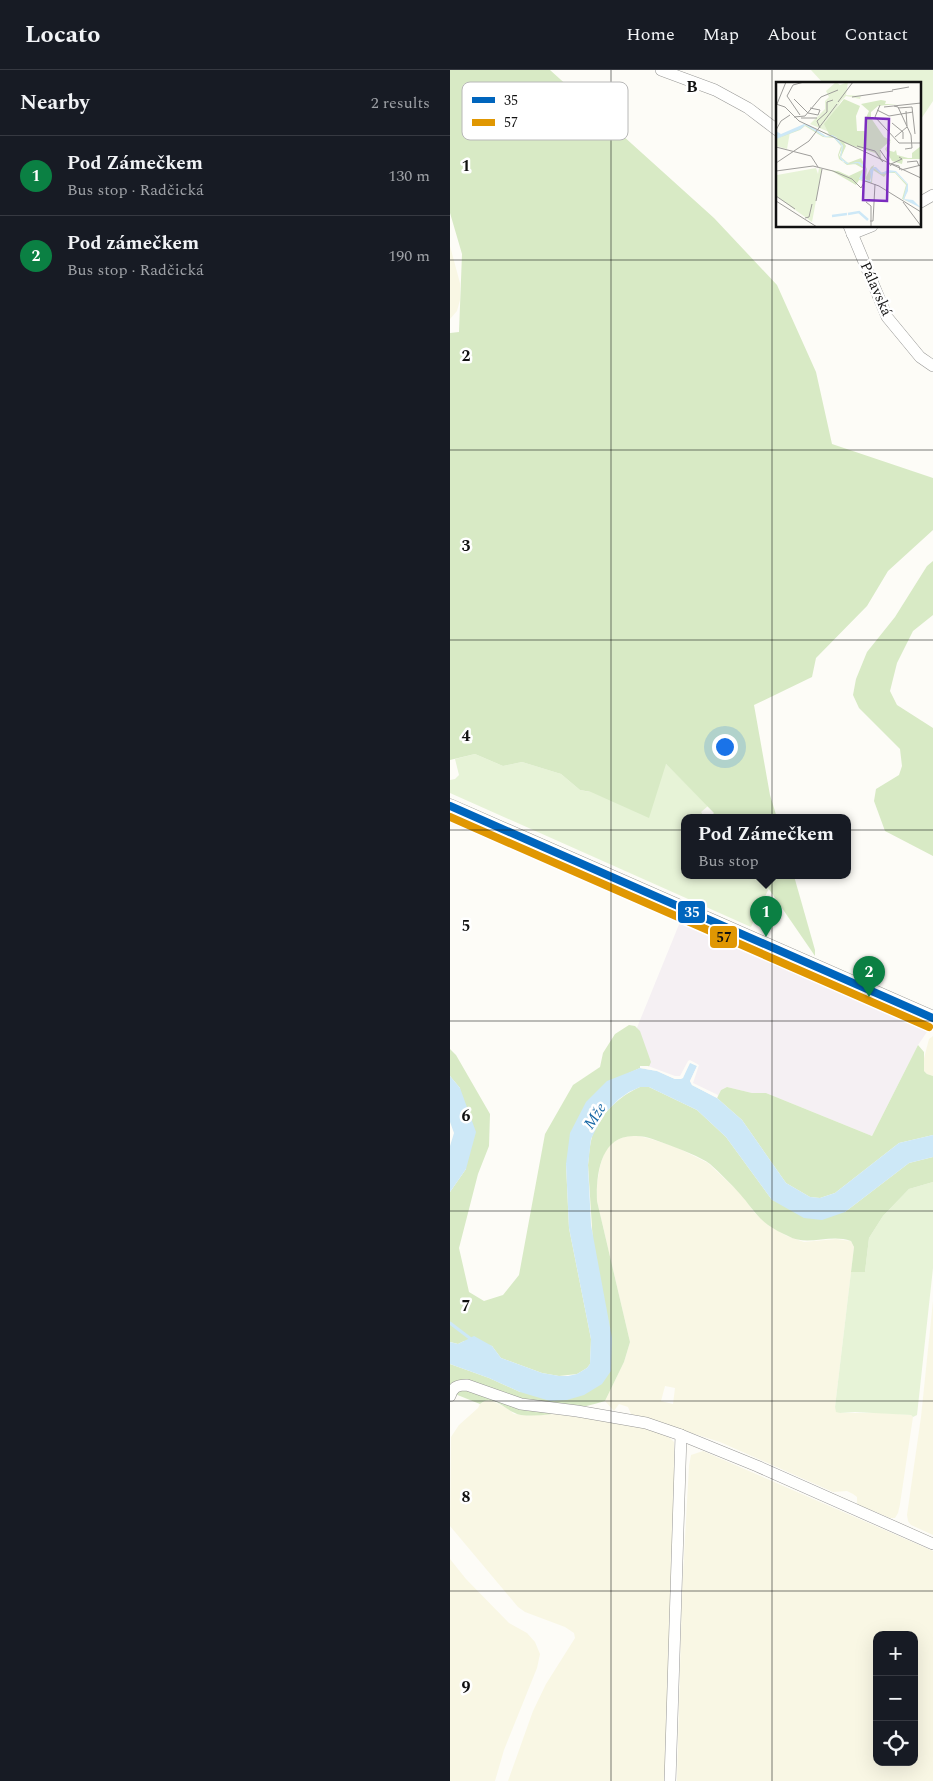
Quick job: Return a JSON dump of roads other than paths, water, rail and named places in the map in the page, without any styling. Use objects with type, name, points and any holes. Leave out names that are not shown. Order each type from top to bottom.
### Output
[{"type":"street","points":[[662,70],[715,90],[748,108],[776,129]]},
{"type":"street","points":[[920,202],[933,195]]},
{"type":"street","name":"Pálavská","points":[[850,230],[887,317],[920,357],[933,366]]},
{"type":"street","points":[[450,806],[933,1018]]},
{"type":"street","points":[[450,1396],[452,1390],[458,1385],[466,1385],[521,1404],[646,1422],[766,1470],[933,1544]]},
{"type":"street","points":[[670,1781],[681,1435]]},
{"type":"water","name":"Mže","points":[[690,1062],[697,1066],[690,1081],[692,1085],[717,1098],[742,1120],[786,1183],[810,1197],[820,1198],[835,1193],[899,1143],[933,1135],[933,1157],[909,1163],[845,1212],[822,1220],[804,1218],[772,1200],[726,1137],[697,1110],[649,1087],[640,1087],[619,1099],[603,1115],[591,1139],[588,1165],[591,1225],[612,1338],[611,1371],[602,1384],[584,1395],[567,1400],[550,1401],[520,1392],[450,1364],[450,1342],[458,1344],[474,1336],[492,1346],[501,1358],[542,1373],[568,1376],[577,1374],[587,1368],[590,1364],[591,1339],[569,1228],[566,1164],[570,1133],[586,1102],[607,1081],[640,1068],[657,1071],[675,1079],[681,1079]]},
{"type":"water","points":[[450,1076],[460,1088],[476,1132],[466,1169],[450,1192],[450,1146],[454,1133],[450,1122]]},
{"type":"waterway","points":[[450,1323],[471,1339]]},
{"type":"place","name":"Pod Zámečkem","points":[[766,937]]},
{"type":"place","name":"Pod zámečkem","points":[[869,997]]}]
